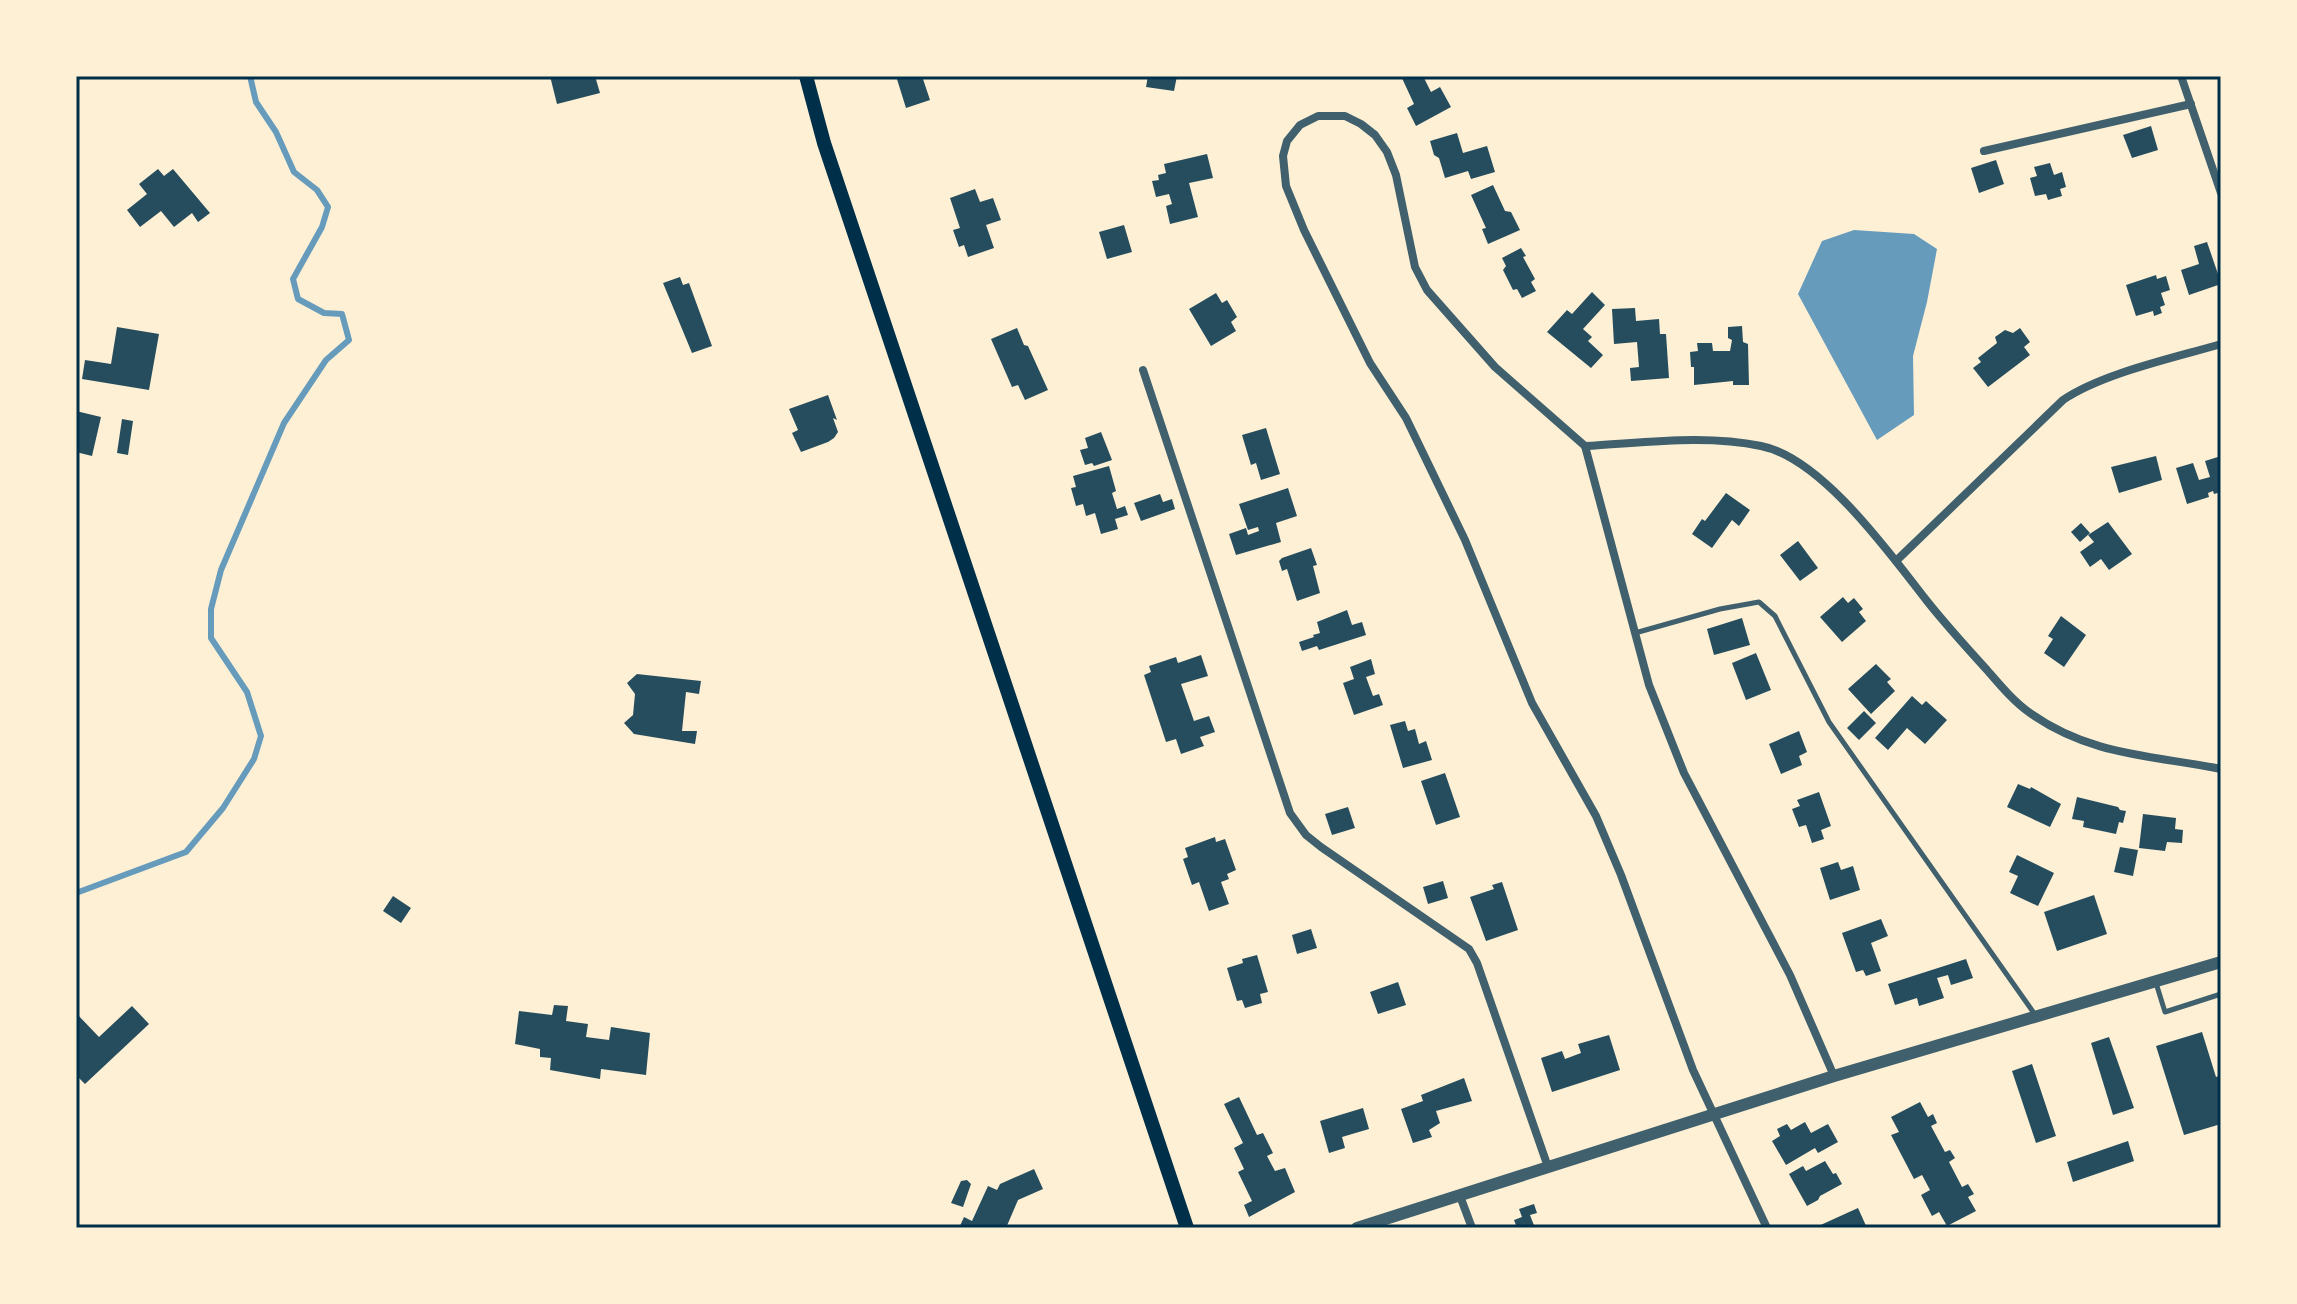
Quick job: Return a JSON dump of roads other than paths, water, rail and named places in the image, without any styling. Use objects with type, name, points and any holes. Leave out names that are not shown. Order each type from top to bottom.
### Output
[{"type":"main road","points":[[806,76],[824,143],[1187,1228]]},
{"type":"street","points":[[2181,76],[2221,193]]},
{"type":"street","points":[[1984,151],[2191,104]]},
{"type":"street","points":[[1767,1228],[1693,1070],[1596,816],[1532,703],[1465,540],[1427,460],[1406,418],[1370,363],[1304,230],[1286,186],[1283,156],[1287,141],[1300,125],[1318,116],[1345,116],[1375,135],[1387,152],[1396,175],[1415,267],[1427,290],[1495,367],[1585,446],[1649,685],[1684,773],[1790,975],[1834,1076]]},
{"type":"street","points":[[1896,561],[2073,393],[2112,377],[2221,344]]},
{"type":"street","points":[[1143,370],[1290,813],[1306,835],[1321,847],[1469,949],[1477,963],[1548,1167]]},
{"type":"street","points":[[1585,446],[1715,440],[1763,446],[1792,458],[1822,479],[1896,561],[1968,649],[2029,713],[2083,742],[2113,751],[2221,769]]},
{"type":"street","points":[[1357,1228],[1834,1076],[2221,962]]},
{"type":"street","points":[[1460,1196],[1472,1228]]},
{"type":"lane","points":[[1635,633],[1720,609],[1759,602],[1775,616],[1829,722],[2036,1016]]},
{"type":"lane","points":[[2155,982],[2165,1012],[2221,994]]},
{"type":"water","points":[[1854,230],[1914,234],[1937,249],[1913,356],[1914,415],[1877,440],[1798,294],[1822,241]]},
{"type":"waterway","points":[[76,893],[186,852],[223,808],[254,759],[261,736],[247,692],[211,638],[211,609],[221,570],[284,423],[326,360],[349,340],[342,314],[324,313],[298,299],[293,279],[322,227],[328,207],[317,190],[294,172],[276,132],[256,102],[250,76]]}]
